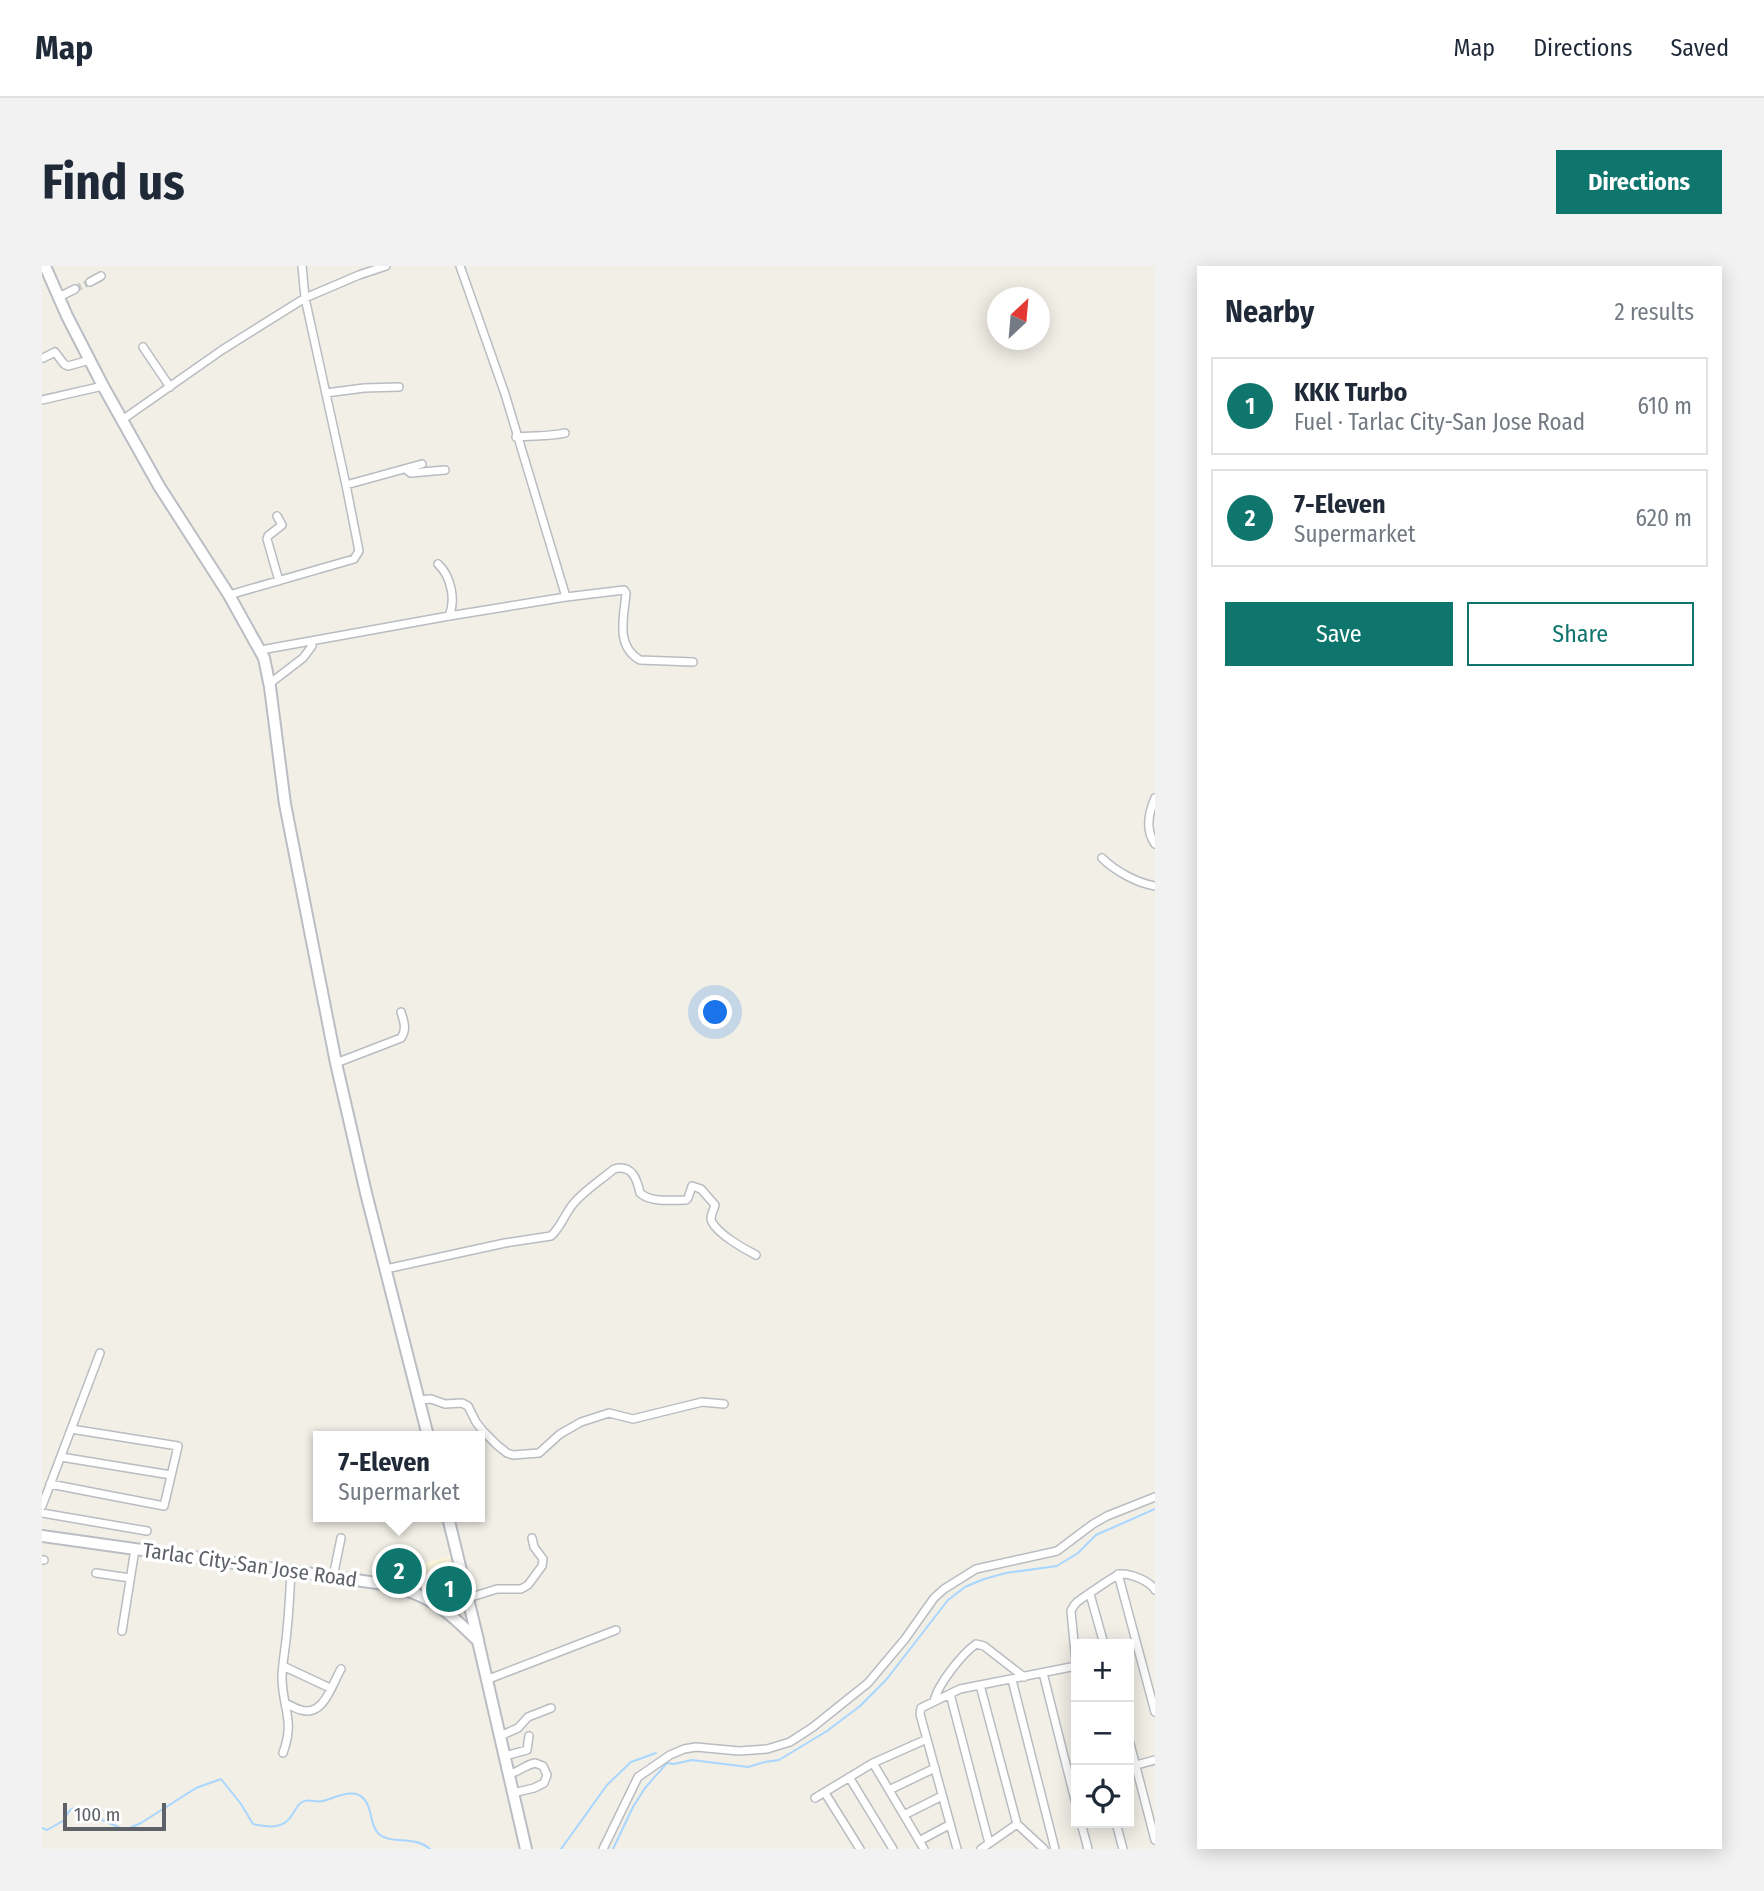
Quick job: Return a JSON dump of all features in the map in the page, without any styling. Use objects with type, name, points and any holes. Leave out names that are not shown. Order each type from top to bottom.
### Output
[{"type":"street","points":[[229,595],[354,559],[358,554],[346,485],[305,298],[302,266]]},
{"type":"street","points":[[122,419],[222,350],[305,298],[386,266]]},
{"type":"street","points":[[460,266],[505,394],[566,597]]},
{"type":"street","points":[[49,267],[59,297],[103,386],[159,486],[261,650],[267,668],[285,804],[336,1063],[427,1431]]},
{"type":"street","points":[[90,282],[101,276]]},
{"type":"street","points":[[59,297],[75,289]]},
{"type":"street","points":[[143,347],[170,387]]},
{"type":"street","points":[[43,358],[55,352],[68,366],[90,360]]},
{"type":"street","points":[[42,400],[103,386]]},
{"type":"street","points":[[326,393],[399,387]]},
{"type":"street","points":[[516,437],[565,433]]},
{"type":"street","points":[[346,485],[422,464]]},
{"type":"street","points":[[408,468],[411,473],[445,471]]},
{"type":"street","points":[[278,516],[282,526],[267,539],[279,581]]},
{"type":"street","points":[[438,564],[447,576],[451,591],[452,608],[449,616]]},
{"type":"street","points":[[261,650],[449,616],[624,590],[626,593],[622,639],[635,657],[640,660],[693,662]]},
{"type":"street","points":[[269,684],[303,658],[312,646]]},
{"type":"street","points":[[1155,798],[1148,828],[1155,844]]},
{"type":"street","points":[[1102,859],[1135,880],[1155,886]]},
{"type":"street","points":[[336,1063],[401,1038],[405,1025],[401,1012]]},
{"type":"street","points":[[386,1269],[551,1236],[557,1231],[575,1201],[620,1167],[633,1173],[640,1193],[646,1197],[686,1200],[692,1186],[701,1189],[715,1205],[712,1222],[732,1241],[755,1255]]},
{"type":"street","points":[[42,1506],[100,1353]]},
{"type":"street","points":[[419,1400],[431,1399],[445,1404],[468,1405],[484,1431]]},
{"type":"street","points":[[485,1432],[497,1445],[513,1455],[539,1452],[560,1434],[581,1422],[609,1413],[633,1419],[702,1402],[724,1405]]},
{"type":"street","points":[[50,1484],[164,1506],[177,1446],[71,1429]]},
{"type":"street","points":[[61,1457],[171,1475]]},
{"type":"street","points":[[603,1849],[638,1777],[670,1755],[696,1747],[738,1751],[767,1749],[790,1742],[832,1713],[868,1683],[905,1639],[934,1598],[951,1584],[976,1569],[1058,1551],[1107,1516],[1155,1497]]},
{"type":"street","points":[[42,1513],[147,1531]]},
{"type":"street","points":[[449,1522],[526,1849]]},
{"type":"street","name":"Tarlac City-San Jose Road","points":[[42,1536],[397,1587],[428,1598],[478,1642]]},
{"type":"street","points":[[333,1577],[341,1538]]},
{"type":"street","points":[[468,1598],[497,1589],[521,1589],[528,1585],[542,1566],[543,1559],[534,1547],[532,1538]]},
{"type":"street","points":[[122,1631],[135,1549]]},
{"type":"street","points":[[283,1753],[289,1731],[282,1677],[291,1571]]},
{"type":"street","points":[[96,1573],[130,1578]]},
{"type":"street","points":[[1073,1639],[1070,1611],[1076,1603],[1118,1574],[1146,1582],[1155,1590]]},
{"type":"street","points":[[1118,1574],[1155,1713]]},
{"type":"street","points":[[1090,1594],[1103,1639]]},
{"type":"street","points":[[486,1680],[616,1630]]},
{"type":"street","points":[[934,1701],[952,1671],[976,1644],[984,1646],[1024,1677]]},
{"type":"street","points":[[957,1849],[920,1709],[960,1689],[1071,1665]]},
{"type":"street","points":[[283,1666],[330,1688]]},
{"type":"street","points":[[285,1703],[301,1710],[316,1709],[323,1704],[341,1669]]},
{"type":"street","points":[[1043,1673],[1071,1781]]},
{"type":"street","points":[[1012,1679],[1055,1849]]},
{"type":"street","points":[[980,1685],[1017,1824],[1044,1849]]},
{"type":"street","points":[[950,1694],[989,1843]]},
{"type":"street","points":[[500,1735],[518,1728],[528,1717],[551,1708]]},
{"type":"street","points":[[505,1756],[527,1750],[529,1736]]},
{"type":"street","points":[[815,1798],[873,1763],[927,1739]]},
{"type":"street","points":[[1134,1765],[1155,1760]]},
{"type":"street","points":[[509,1774],[535,1763],[543,1766],[547,1775],[544,1783],[513,1793]]},
{"type":"street","points":[[873,1763],[924,1849]]},
{"type":"street","points":[[889,1790],[934,1768]]},
{"type":"street","points":[[1134,1772],[1155,1840]]},
{"type":"street","points":[[849,1777],[893,1849]]},
{"type":"street","points":[[825,1793],[860,1849]]},
{"type":"street","points":[[904,1815],[942,1796]]},
{"type":"street","points":[[981,1849],[1017,1824]]},
{"type":"street","points":[[919,1841],[949,1825]]},
{"type":"street","points":[[1082,1828],[1088,1849]]},
{"type":"street","points":[[1117,1828],[1123,1849]]},
{"type":"shaded area","points":[[451,1556],[465,1603],[459,1611],[412,1583],[424,1563]]},
{"type":"waterway","points":[[613,1849],[633,1807],[645,1788],[667,1763],[692,1760],[748,1767],[779,1760],[827,1731],[860,1706],[886,1680],[948,1600],[965,1587],[1006,1573],[1057,1566],[1078,1553],[1096,1535],[1155,1509]]},
{"type":"waterway","points":[[561,1849],[607,1785],[631,1762],[656,1753]]},
{"type":"waterway","points":[[42,1828],[47,1830],[63,1821],[70,1810],[75,1808],[125,1830],[141,1823],[196,1788],[221,1779],[253,1824],[280,1825],[305,1801],[355,1794],[367,1803],[379,1834],[390,1839],[417,1842],[430,1849]]},
{"type":"tunnel","points":[[75,289],[90,282]]},
{"type":"place","name":"7-Eleven","points":[[399,1571]]},
{"type":"place","name":"KKK Turbo","points":[[449,1589]]}]
